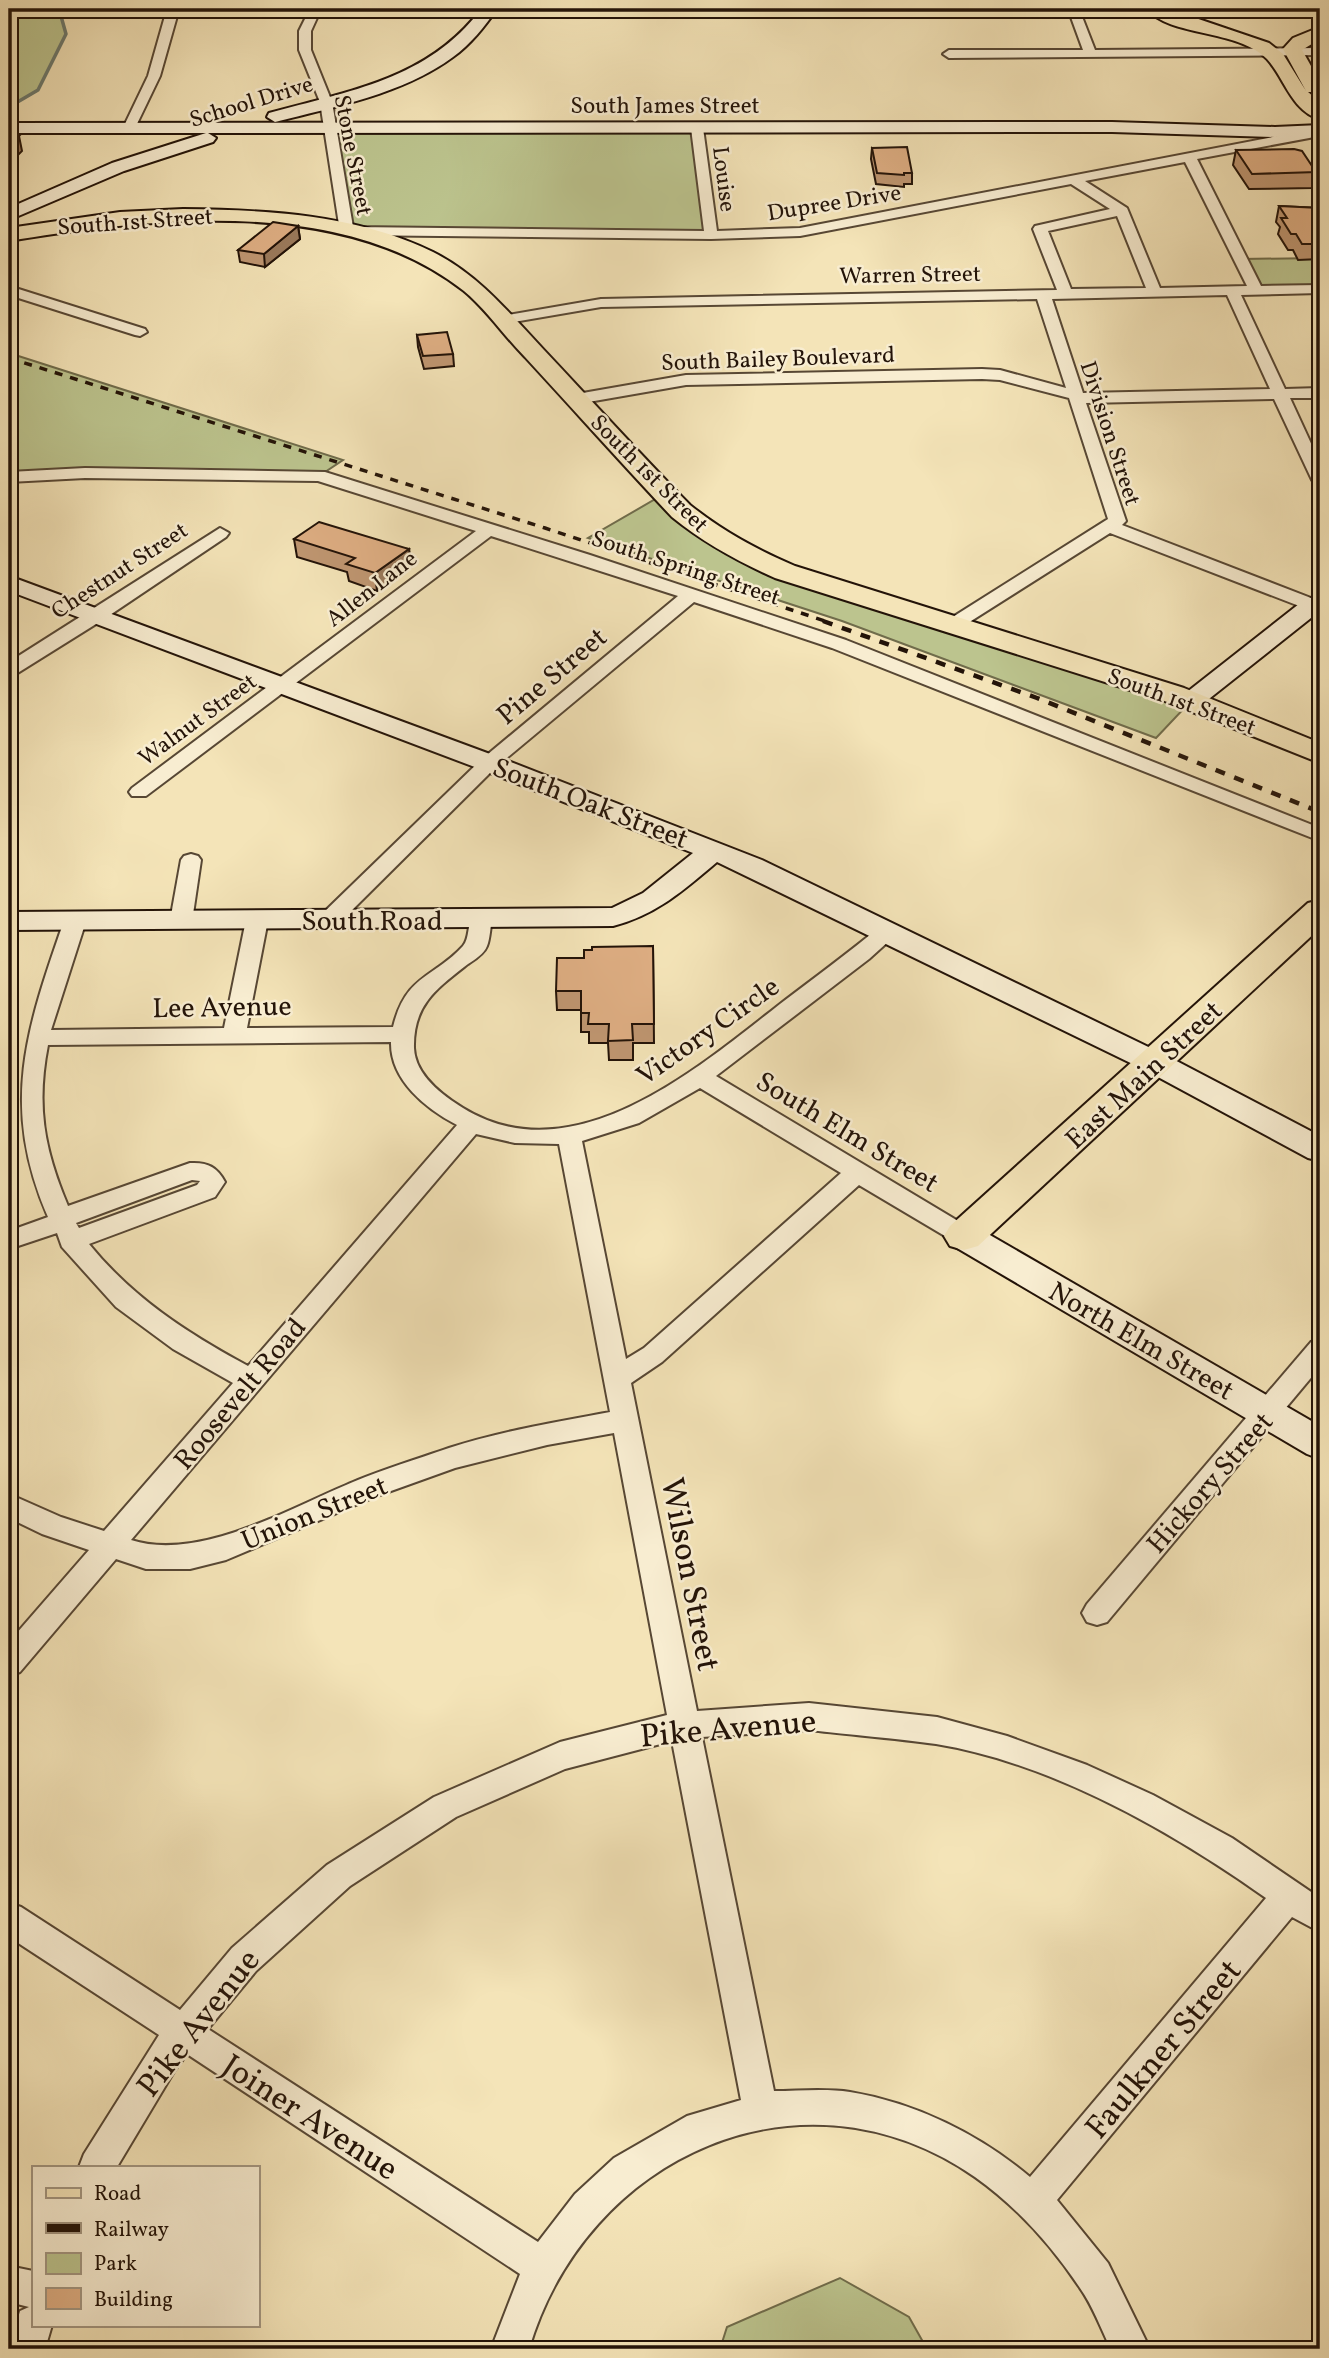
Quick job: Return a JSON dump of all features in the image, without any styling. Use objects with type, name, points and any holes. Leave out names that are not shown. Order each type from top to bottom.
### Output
[{"type":"main road","points":[[1156,9],[1178,20],[1254,43],[1272,52],[1300,96],[1317,108]]},
{"type":"main road","points":[[1317,108],[1318,95],[1293,52],[1294,46],[1299,42],[1320,32]]},
{"type":"main road","name":"South 1st Street","points":[[9,235],[94,221],[186,214],[245,216],[315,224],[381,240],[434,261],[471,287],[681,510],[731,547],[785,572],[1132,680],[1320,754]]},
{"type":"main road","name":"East Main Street","points":[[964,1236],[1320,910]]},
{"type":"street","points":[[129,128],[154,76],[173,9]]},
{"type":"street","name":"Stone Street","points":[[315,9],[305,31],[305,50],[326,102],[346,230]]},
{"type":"street","name":"School Drive","points":[[9,215],[118,167],[389,83],[430,65],[467,38],[489,9]]},
{"type":"street","points":[[1073,9],[1091,54]]},
{"type":"street","points":[[949,54],[1320,52]]},
{"type":"street","name":"South James Street","points":[[9,128],[1157,127],[1275,132],[1320,131]]},
{"type":"street","name":"Louise","points":[[697,128],[711,235]]},
{"type":"street","name":"Dupree Drive","points":[[346,230],[776,234],[828,228],[1320,131]]},
{"type":"street","points":[[1190,158],[1256,290]]},
{"type":"street","points":[[1074,180],[1122,211],[1155,292]]},
{"type":"street","points":[[1066,294],[1040,229],[1122,211]]},
{"type":"street","name":"Warren Street","points":[[502,320],[601,303],[1320,289]]},
{"type":"street","points":[[9,290],[140,332]]},
{"type":"street","points":[[1232,291],[1320,480]]},
{"type":"street","name":"Division Street","points":[[954,624],[1117,521],[1076,397],[1054,370],[1043,294]]},
{"type":"street","name":"South Bailey Boulevard","points":[[577,399],[686,380],[1054,370]]},
{"type":"street","name":"South Bailey Boulevard","points":[[982,374],[1000,375],[1076,397],[1320,393]]},
{"type":"street","name":"South Spring Street","points":[[9,477],[85,473],[319,477],[692,594],[933,680],[1320,835]]},
{"type":"street","points":[[1111,527],[1318,604]]},
{"type":"street","name":"Allen Lane","points":[[283,686],[489,529]]},
{"type":"street","name":"Chestnut Street","points":[[9,670],[98,615],[220,533]]},
{"type":"street","name":"South Oak Street","points":[[9,583],[713,850],[810,892],[889,931],[1156,1063],[1320,1150]]},
{"type":"street","name":"Pine Street","points":[[329,920],[489,763],[692,594]]},
{"type":"street","points":[[1191,701],[1318,604]]},
{"type":"street","name":"Walnut Street","points":[[139,792],[283,686]]},
{"type":"street","name":"South Road","points":[[9,921],[481,920],[627,915],[713,850]]},
{"type":"street","points":[[181,921],[191,860]]},
{"type":"street","points":[[234,1036],[257,920]]},
{"type":"street","name":"Victory Circle","points":[[481,920],[476,946],[419,994],[408,1015],[403,1053],[408,1068],[428,1092],[451,1112],[471,1124],[501,1133],[569,1135],[635,1116],[701,1078],[889,931]]},
{"type":"street","points":[[75,921],[39,1038],[30,1086],[30,1116],[37,1158],[66,1231],[114,1292],[202,1354],[249,1379]]},
{"type":"street","name":"Lee Avenue","points":[[39,1038],[405,1034]]},
{"type":"street","name":"South Elm Street","points":[[701,1078],[964,1236]]},
{"type":"street","name":"Roosevelt Road","points":[[9,1663],[249,1379],[471,1124]]},
{"type":"street","name":"Wilson Street","points":[[569,1135],[760,2110]]},
{"type":"street","points":[[12,1239],[66,1231],[206,1191],[212,1182],[209,1175],[190,1171],[74,1213],[66,1231]]},
{"type":"street","points":[[617,1379],[653,1355],[858,1172]]},
{"type":"street","name":"North Elm Street","points":[[964,1236],[1320,1444]]},
{"type":"street","name":"Hickory Street","points":[[1097,1613],[1320,1349]]},
{"type":"street","name":"Union Street","points":[[9,1505],[52,1526],[146,1557],[190,1557],[226,1548],[355,1493],[453,1458],[547,1434],[624,1420]]},
{"type":"street","name":"Pike Avenue","points":[[98,2166],[149,2078],[221,1982],[265,1936],[366,1855],[425,1817],[486,1784],[592,1744],[684,1725],[755,1718],[815,1717],[864,1720],[937,1731],[997,1746],[1080,1776],[1144,1805],[1207,1840],[1320,1917]]},
{"type":"street","name":"Faulkner Street","points":[[1034,2200],[1289,1896]]},
{"type":"street","name":"Joiner Avenue","points":[[9,1918],[543,2267]]},
{"type":"street","points":[[509,2349],[543,2267],[579,2216],[598,2196],[654,2151],[688,2132],[760,2110],[812,2106],[867,2111],[920,2127],[971,2152],[1034,2200],[1072,2243],[1105,2293],[1131,2349]]},
{"type":"street","points":[[9,2284],[32,2289]]},
{"type":"street","points":[[26,2349],[32,2326]]},
{"type":"green space","points":[[9,9],[59,9],[66,34],[38,90],[9,107]]},
{"type":"green space","points":[[331,127],[697,128],[711,235],[347,231]]},
{"type":"green space","points":[[1320,258],[1320,289],[1258,290],[1242,259]]},
{"type":"green space","points":[[9,353],[343,460],[319,476],[85,473],[9,477]]},
{"type":"green space","points":[[664,494],[737,551],[1191,701],[1156,738],[842,621],[588,538]]},
{"type":"green space","points":[[840,2278],[909,2317],[927,2349],[720,2349],[727,2327]]},
{"type":"building","points":[[9,136],[19,136],[9,146]]},
{"type":"building","points":[[907,147],[912,173],[877,173],[872,148]]},
{"type":"building","points":[[1236,150],[1302,151],[1316,172],[1252,174]]},
{"type":"building","points":[[1279,206],[1320,208],[1320,244],[1302,244],[1296,234],[1291,234],[1281,218],[1287,218]]},
{"type":"building","points":[[273,222],[298,226],[264,254],[238,250]]},
{"type":"building","points":[[447,332],[453,354],[423,356],[417,335]]},
{"type":"building","points":[[319,522],[409,549],[375,573],[346,564],[355,558],[294,539]]},
{"type":"building","points":[[653,946],[654,1024],[632,1024],[633,1040],[608,1041],[609,1024],[588,1024],[589,1013],[581,1013],[581,991],[556,991],[557,958],[584,958],[584,950],[592,950],[592,947]]},
{"type":"waterway","points":[[9,107],[38,90],[66,34],[59,9]]},
{"type":"railway","points":[[9,358],[545,528],[828,622]]},
{"type":"railway","points":[[823,621],[1037,698],[1320,812]]}]
